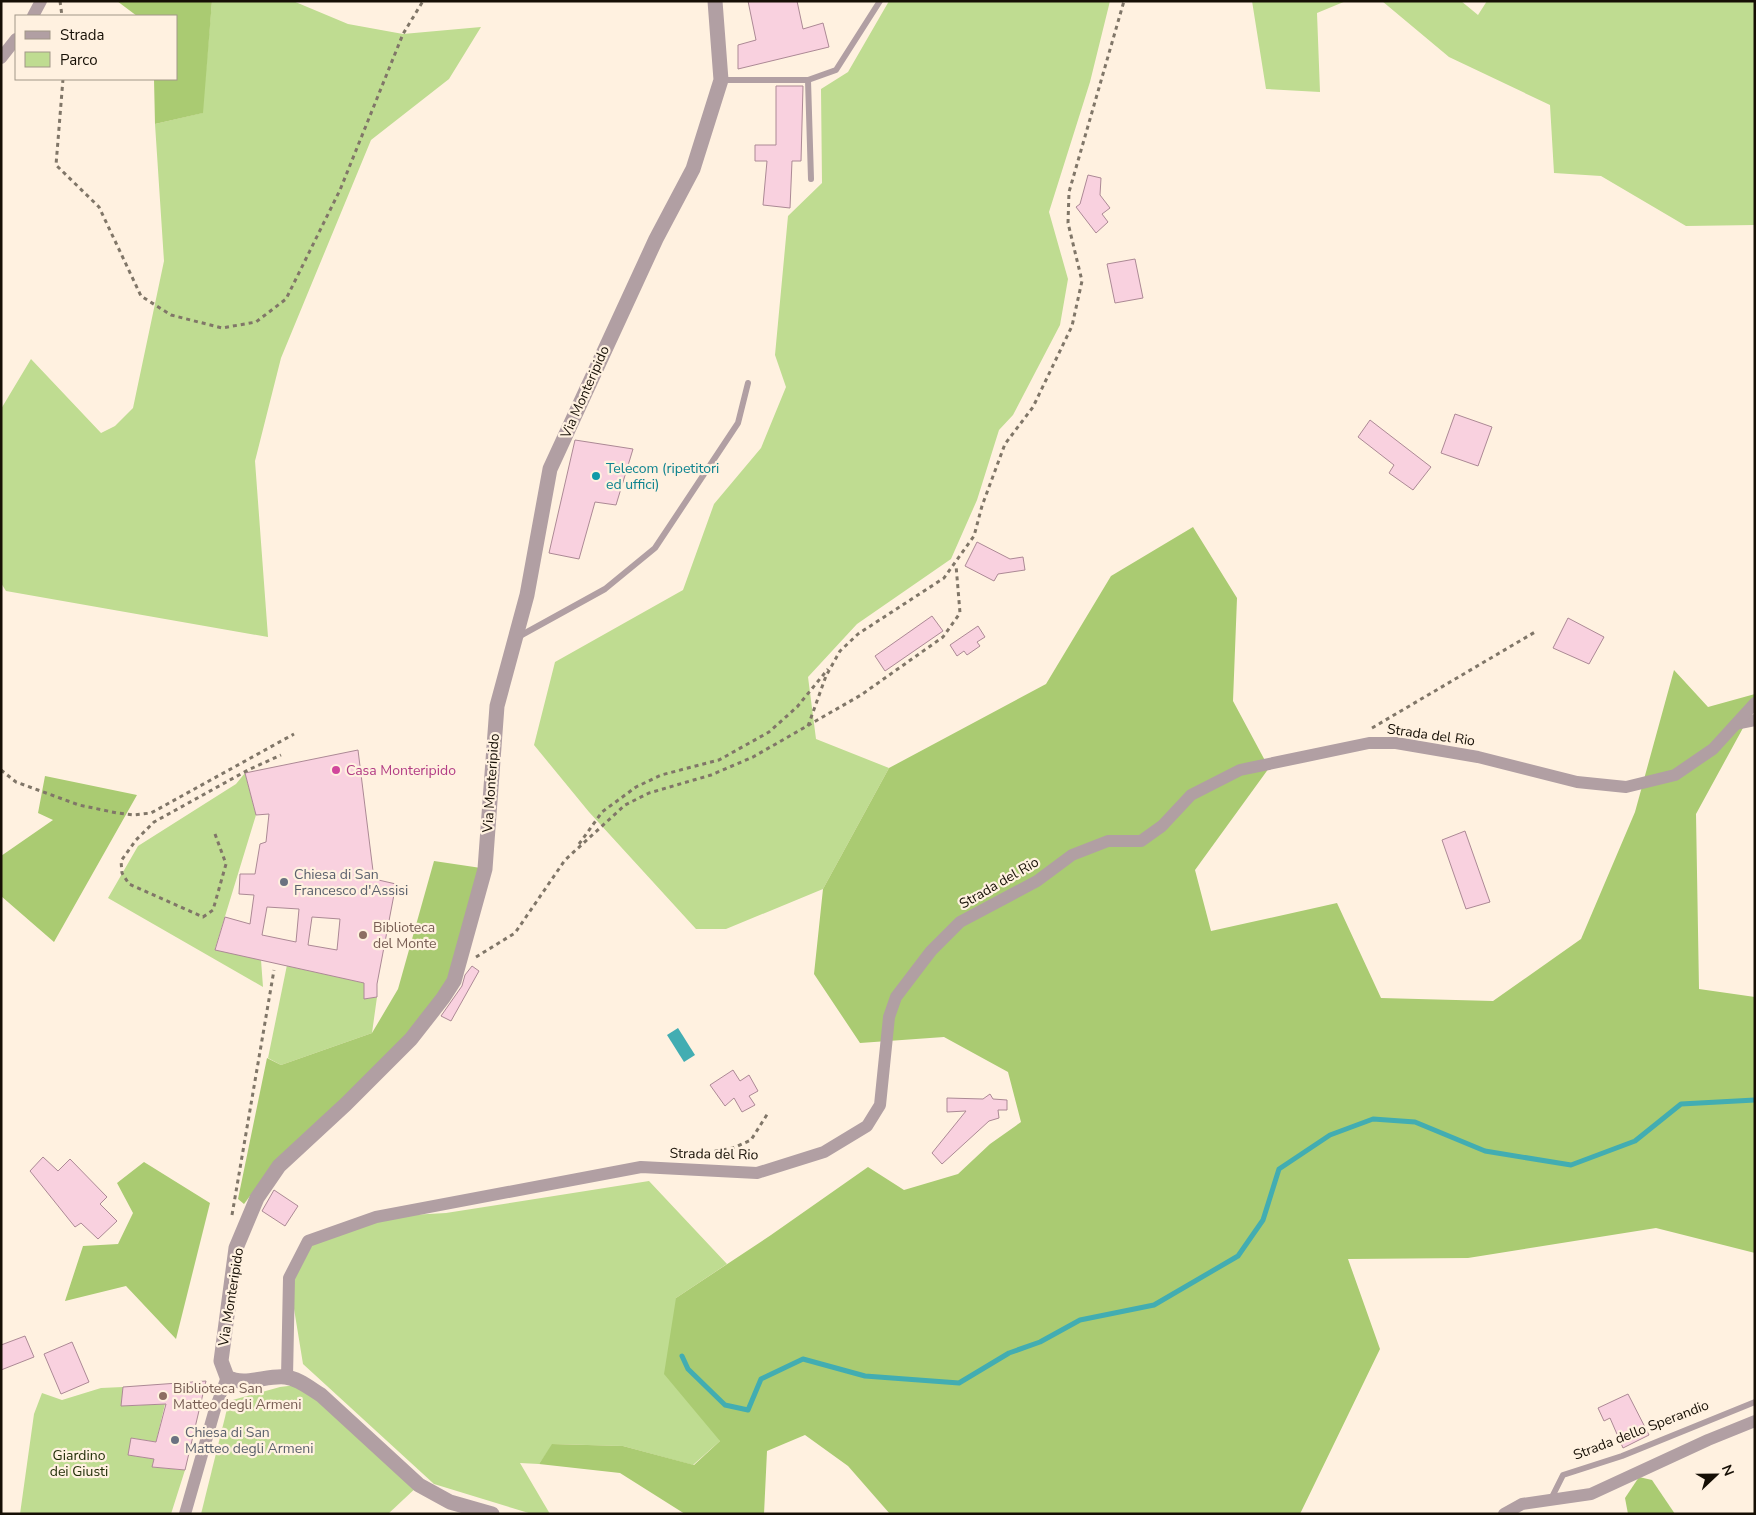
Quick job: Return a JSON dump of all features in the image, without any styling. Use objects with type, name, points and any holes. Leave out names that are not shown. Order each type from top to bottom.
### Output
[{"type":"street","points":[[33,15],[41,1]]},
{"type":"street","name":"Via Monteripido","points":[[227,1377],[221,1362],[236,1248],[257,1198],[279,1166],[346,1104],[411,1039],[443,998],[454,980],[485,869],[497,706],[527,595],[550,469],[656,239],[694,169],[721,80],[716,1]]},
{"type":"street","points":[[1,58],[15,40]]},
{"type":"street","name":"Strada del Rio","points":[[287,1377],[289,1278],[308,1241],[376,1217],[641,1167],[756,1173],[824,1152],[867,1126],[880,1105],[889,1017],[896,997],[931,952],[960,922],[1037,881],[1072,855],[1108,841],[1141,841],[1162,826],[1191,795],[1240,770],[1369,743],[1396,743],[1478,757],[1577,782],[1626,787],[1675,775],[1713,750],[1755,702]]},
{"type":"street","points":[[1736,724],[1755,720]]},
{"type":"street","points":[[185,1514],[215,1410],[227,1377],[236,1383],[287,1377],[321,1395],[418,1485],[450,1502],[492,1514]]},
{"type":"street","points":[[1504,1514],[1522,1504],[1591,1494],[1708,1440],[1755,1421]]},
{"type":"lane","points":[[721,80],[808,80],[836,70],[880,1]]},
{"type":"lane","points":[[808,80],[811,179]]},
{"type":"lane","points":[[515,639],[605,588],[655,548],[738,422],[748,383]]},
{"type":"lane","name":"Strada dello Sperandio","points":[[1550,1500],[1563,1475],[1622,1456],[1755,1402]]},
{"type":"path","points":[[60,1],[62,15]]},
{"type":"path","points":[[63,80],[56,164],[99,206],[141,296],[171,315],[222,328],[256,322],[286,299],[340,190],[404,34],[423,1]]},
{"type":"path","points":[[577,847],[591,824],[602,812],[636,787],[661,775],[719,760],[768,732],[797,707],[832,664],[840,651],[858,634],[944,578],[956,564],[974,536],[982,506],[1005,444],[1033,407],[1072,326],[1082,281],[1068,222],[1069,192],[1124,1]]},
{"type":"path","points":[[454,980],[474,957],[516,934],[565,860],[625,805],[649,793],[734,766],[861,695],[943,637],[960,613],[956,564]]},
{"type":"path","points":[[1363,734],[1535,632]]},
{"type":"path","points":[[808,726],[832,664]]},
{"type":"path","points":[[1,770],[16,782],[80,804],[117,813],[133,815],[151,813],[294,734]]},
{"type":"path","points":[[215,834],[226,864],[213,910],[203,917],[129,884],[122,873],[121,861],[136,840],[154,822],[248,770],[282,755]]},
{"type":"path","points":[[692,1154],[733,1148],[751,1140],[768,1113]]},
{"type":"green space","points":[[117,1],[212,1],[203,113],[155,124],[154,80],[178,80],[178,15],[136,15]]},
{"type":"green space","points":[[212,1],[293,1],[348,24],[403,34],[481,27],[449,79],[371,140],[281,358],[255,461],[268,637],[6,591],[1,583],[1,409],[31,359],[101,433],[115,426],[133,408],[164,261],[155,124],[202,113]]},
{"type":"green space","points":[[889,1],[1110,1],[1090,82],[1049,212],[1068,279],[1060,325],[1013,415],[999,430],[977,500],[951,559],[857,624],[808,677],[816,739],[889,768],[823,889],[726,929],[696,929],[589,812],[534,745],[555,662],[683,590],[714,504],[761,448],[786,387],[775,355],[788,216],[822,183],[821,89],[848,72]]},
{"type":"green space","points":[[1252,1],[1346,1],[1317,13],[1320,92],[1266,89]]},
{"type":"green space","points":[[1382,1],[1461,1],[1478,15],[1487,1],[1755,1],[1755,225],[1686,226],[1601,176],[1554,173],[1550,105],[1449,57]]},
{"type":"green space","points":[[1193,527],[1237,598],[1233,701],[1269,768],[1195,870],[1211,931],[1337,903],[1381,998],[1493,1001],[1581,939],[1635,812],[1674,670],[1708,707],[1755,694],[1755,706],[1696,814],[1699,989],[1755,997],[1755,1253],[1656,1228],[1468,1258],[1348,1259],[1380,1349],[1300,1514],[890,1514],[848,1466],[805,1435],[767,1451],[764,1514],[685,1514],[620,1473],[539,1464],[552,1444],[623,1446],[694,1465],[720,1441],[664,1374],[676,1298],[771,1235],[868,1167],[904,1190],[958,1174],[990,1144],[1021,1122],[1008,1072],[944,1037],[860,1043],[814,974],[823,889],[889,768],[1046,684],[1111,576]]},
{"type":"green space","points":[[245,773],[256,815],[215,949],[261,960],[263,987],[108,898],[138,846],[236,784]]},
{"type":"green space","points":[[45,776],[137,795],[54,942],[1,896],[1,856],[53,820],[38,813]]},
{"type":"green space","points":[[434,861],[481,868],[450,979],[408,1037],[276,1161],[244,1204],[238,1199],[267,1058],[281,1065],[372,1033],[398,989]]},
{"type":"green space","points":[[287,965],[364,983],[364,999],[377,997],[372,1033],[281,1065],[268,1058]]},
{"type":"green space","points":[[144,1162],[210,1203],[176,1339],[126,1286],[65,1301],[83,1246],[118,1244],[133,1213],[117,1183]]},
{"type":"green space","points":[[649,1181],[727,1264],[676,1298],[720,1441],[693,1465],[623,1446],[553,1444],[539,1464],[520,1463],[550,1514],[532,1514],[434,1484],[303,1364],[289,1278],[308,1241],[376,1217],[446,1213]]},
{"type":"green space","points":[[304,1384],[419,1485],[388,1514],[201,1514],[229,1401],[280,1387]]},
{"type":"green space","name":"Giardino dei Giusti","points":[[123,1387],[122,1406],[165,1404],[156,1442],[132,1438],[128,1455],[154,1459],[152,1467],[185,1470],[171,1514],[20,1514],[34,1414],[42,1393],[62,1400],[101,1388]]},
{"type":"green space","points":[[1639,1477],[1652,1480],[1675,1514],[1628,1514],[1625,1498]]},
{"type":"water","points":[[678,1028],[695,1055],[684,1062],[667,1035]]},
{"type":"building","points":[[748,1],[797,1],[803,29],[823,23],[829,47],[738,69],[738,45],[756,40]]},
{"type":"building","points":[[776,86],[803,86],[801,161],[792,161],[790,208],[763,205],[767,161],[755,161],[755,145],[776,145]]},
{"type":"building","points":[[1088,175],[1101,178],[1100,195],[1110,208],[1102,214],[1108,222],[1096,233],[1076,207],[1080,204]]},
{"type":"building","points":[[1135,259],[1143,298],[1115,303],[1107,264]]},
{"type":"building","points":[[1455,414],[1492,427],[1478,466],[1441,453]]},
{"type":"building","points":[[1370,420],[1431,467],[1413,490],[1389,473],[1394,465],[1358,437]]},
{"type":"building","name":"Telecom (ripetitori ed uffici)","points":[[575,440],[633,449],[616,505],[595,502],[579,559],[549,553]]},
{"type":"building","points":[[977,542],[1010,559],[1023,557],[1025,570],[998,574],[994,581],[965,566]]},
{"type":"building","points":[[932,616],[943,631],[885,671],[875,656]]},
{"type":"building","points":[[1568,618],[1604,637],[1589,664],[1553,648]]},
{"type":"building","points":[[978,626],[985,637],[977,642],[980,646],[967,655],[964,651],[957,656],[950,645]]},
{"type":"building","points":[[358,750],[374,879],[396,884],[377,984],[377,997],[364,999],[364,983],[215,950],[225,917],[250,924],[254,895],[239,894],[240,874],[255,874],[260,844],[266,842],[269,814],[256,815],[245,773]],"holes":[[[267,907],[299,909],[296,942],[262,935]],[[312,917],[340,919],[337,950],[308,945]]]},
{"type":"building","points":[[1465,831],[1490,902],[1466,909],[1442,840]]},
{"type":"building","points":[[472,966],[479,971],[451,1021],[441,1016],[462,986],[465,975]]},
{"type":"building","points":[[733,1070],[740,1081],[749,1075],[758,1091],[749,1096],[755,1105],[742,1112],[734,1098],[725,1106],[710,1085]]},
{"type":"building","points":[[990,1094],[993,1099],[1007,1100],[1007,1110],[998,1110],[999,1118],[989,1121],[942,1164],[932,1153],[966,1111],[947,1112],[947,1098],[983,1099]]},
{"type":"building","points":[[43,1157],[58,1171],[70,1159],[107,1197],[100,1204],[117,1221],[98,1239],[81,1223],[75,1227],[30,1171]]},
{"type":"building","points":[[274,1190],[298,1206],[285,1226],[262,1211]]},
{"type":"building","points":[[25,1336],[34,1357],[1,1370],[1,1345]]},
{"type":"building","points":[[72,1342],[89,1382],[61,1394],[44,1354]]},
{"type":"building","points":[[206,1381],[185,1470],[152,1467],[154,1459],[128,1455],[131,1438],[156,1442],[166,1404],[121,1406],[123,1387]]},
{"type":"building","points":[[1628,1394],[1649,1435],[1623,1448],[1610,1418],[1604,1421],[1598,1408]]},
{"type":"waterway","points":[[682,1356],[688,1369],[725,1405],[748,1410],[761,1379],[803,1359],[865,1376],[959,1383],[1009,1353],[1040,1342],[1080,1320],[1154,1305],[1238,1256],[1263,1220],[1279,1169],[1330,1135],[1373,1119],[1415,1122],[1485,1151],[1571,1165],[1635,1141],[1681,1104],[1755,1100]]},
{"type":"place","name":"Telecom (ripetitori ed uffici)","points":[[596,476]]},
{"type":"place","name":"Casa Monteripido","points":[[336,770]]},
{"type":"place","name":"Chiesa di San Francesco d'Assisi","points":[[284,882]]},
{"type":"place","name":"Biblioteca del Monte","points":[[363,935]]},
{"type":"place","name":"Biblioteca San Matteo degli Armeni","points":[[163,1396]]},
{"type":"place","name":"Chiesa di San Matteo degli Armeni","points":[[175,1440]]}]
